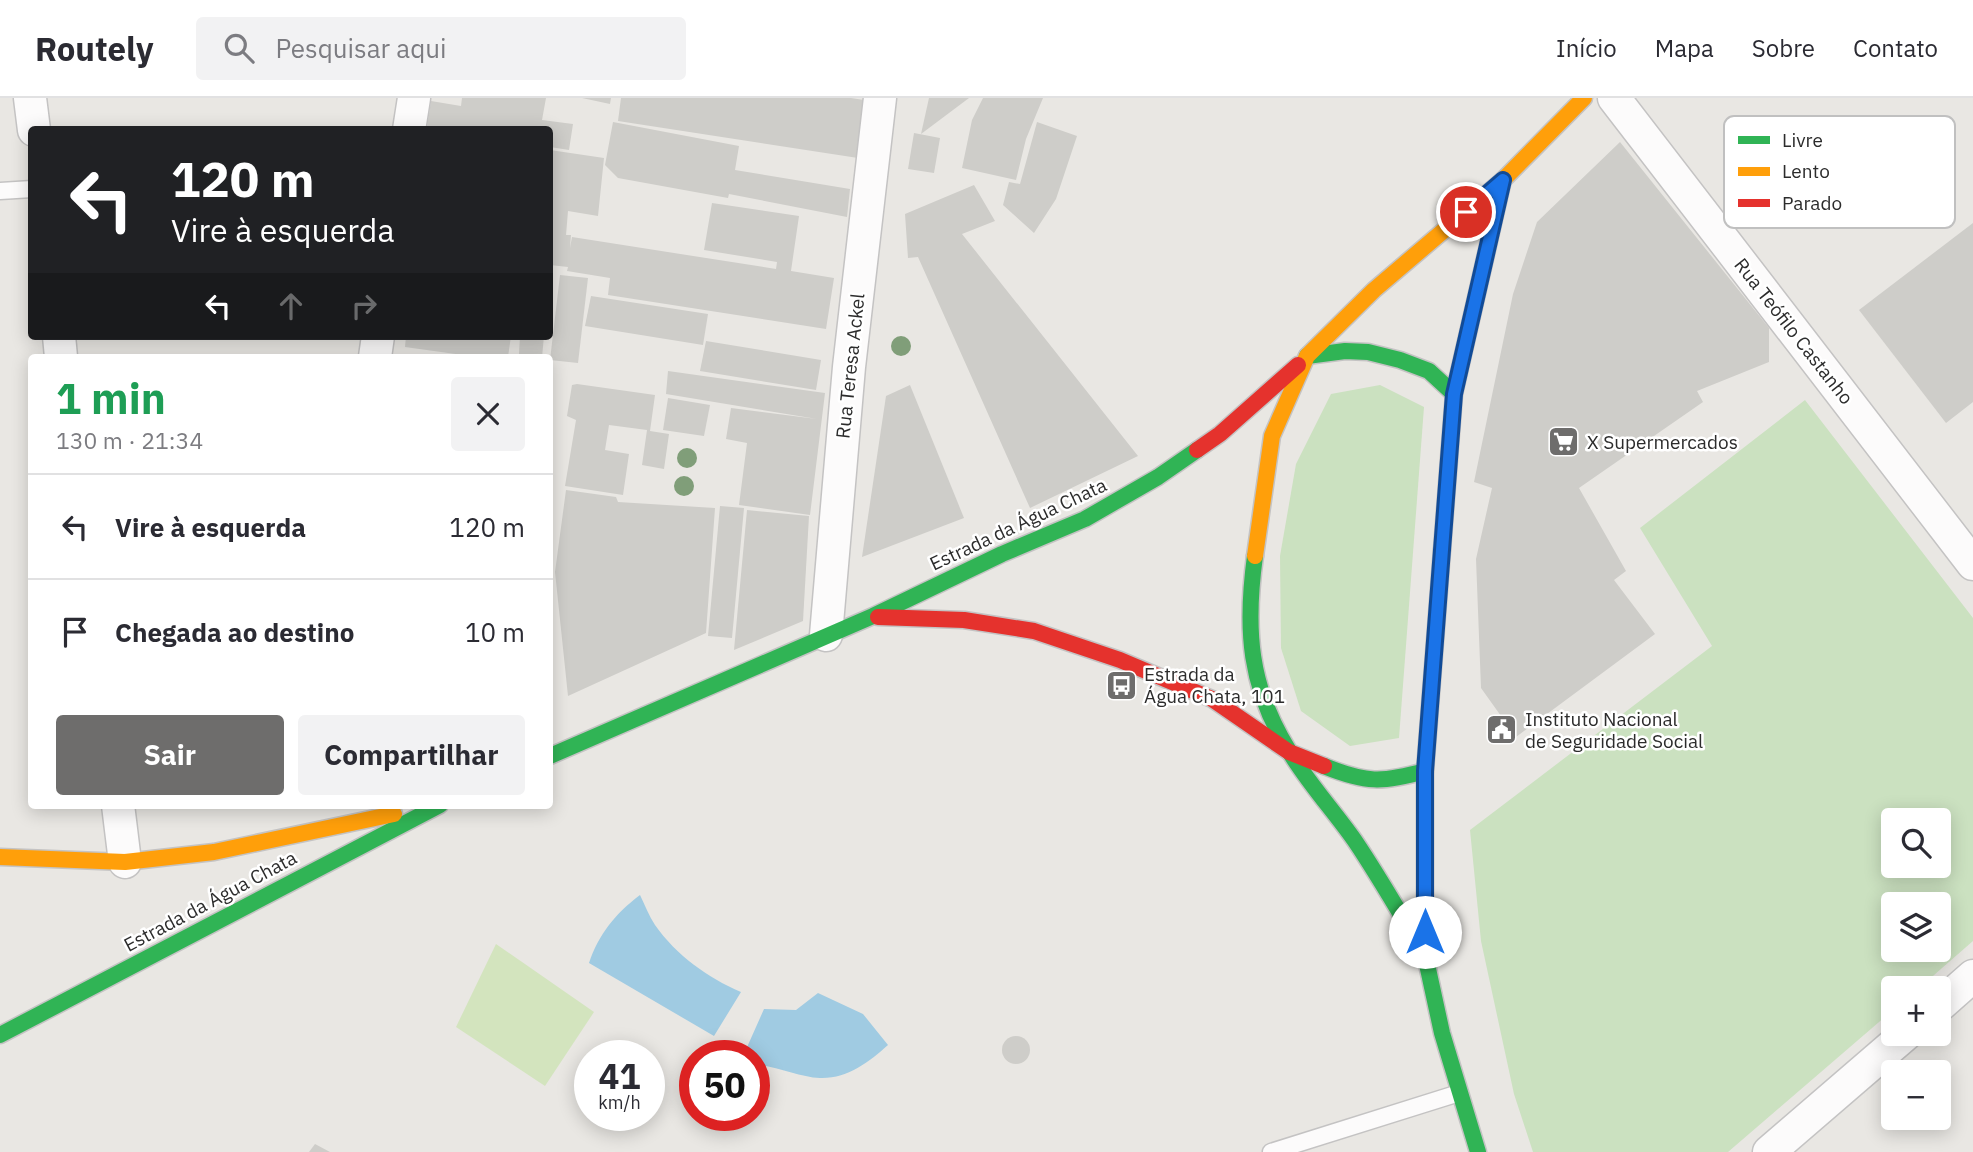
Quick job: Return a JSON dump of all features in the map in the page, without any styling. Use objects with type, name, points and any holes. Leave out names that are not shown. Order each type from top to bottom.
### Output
[{"type":"main road","name":"Estrada da Água Chata","points":[[553,755],[873,616],[1002,554],[1085,519],[1158,477],[1220,434],[1307,356],[1374,290],[1503,180],[1584,98]]},
{"type":"main road","points":[[1478,1152],[1442,1033],[1425,955],[1425,771],[1454,394],[1503,180]]},
{"type":"main road","points":[[1425,955],[1356,842],[1289,752],[1268,714],[1252,661],[1250,596],[1272,436],[1307,356],[1345,351],[1368,352],[1401,360],[1429,371],[1454,394]]},
{"type":"main road","name":"Estrada da Água Chata","points":[[873,616],[964,620],[1047,635],[1120,660],[1212,699],[1289,752]]},
{"type":"main road","points":[[1289,752],[1353,778],[1392,780],[1425,771]]},
{"type":"main road","points":[[0,857],[125,862],[214,852],[419,809]]},
{"type":"main road","name":"Estrada da Água Chata","points":[[0,1035],[430,809]]},
{"type":"street","points":[[30,98],[34,126]]},
{"type":"street","points":[[410,126],[414,98]]},
{"type":"street","name":"Rua Teresa Ackel","points":[[826,635],[849,367],[880,98]]},
{"type":"street","name":"Rua Teófilo Castanho","points":[[1615,98],[1973,564]]},
{"type":"street","points":[[118,809],[125,862]]},
{"type":"street","points":[[1951,995],[1973,976]]},
{"type":"street","points":[[1769,1152],[1892,1046]]},
{"type":"lane","points":[[0,191],[28,189]]},
{"type":"lane","points":[[1271,1152],[1459,1093]]},
{"type":"green space","points":[[1380,385],[1424,407],[1399,738],[1350,746],[1301,711],[1281,648],[1280,556],[1296,464],[1331,394]]},
{"type":"green space","points":[[1805,400],[1973,618],[1973,941],[1951,960],[1951,892],[1881,892],[1881,962],[1949,962],[1933,976],[1881,976],[1881,1020],[1728,1152],[1533,1152],[1514,1094],[1481,941],[1470,830],[1712,646],[1640,528]]},
{"type":"green space","points":[[496,944],[594,1012],[545,1086],[456,1027]]},
{"type":"water","points":[[640,895],[655,925],[683,956],[705,973],[741,992],[714,1036],[589,963],[609,925]]},
{"type":"water","points":[[818,993],[863,1014],[888,1045],[857,1068],[830,1078],[806,1076],[770,1067],[770,1040],[750,1040],[764,1009],[796,1010]]},
{"type":"building","points":[[462,98],[546,98],[542,120],[573,124],[569,150],[553,147],[553,126],[427,126],[431,101],[461,106]]},
{"type":"building","points":[[582,98],[611,98],[610,104]]},
{"type":"building","points":[[621,98],[864,100],[858,158],[618,121]]},
{"type":"building","points":[[929,98],[969,98],[921,134]]},
{"type":"building","points":[[983,98],[1043,98],[1026,139],[1016,180],[962,168],[972,120]]},
{"type":"building","points":[[613,122],[739,146],[735,170],[850,189],[847,217],[729,194],[728,198],[618,178],[605,165]]},
{"type":"building","points":[[1037,122],[1077,136],[1056,199],[1034,233],[1003,205],[1009,182],[1020,184]]},
{"type":"building","points":[[914,133],[940,138],[934,173],[908,169]]},
{"type":"building","name":"X Supermercados","points":[[1620,142],[1769,328],[1769,362],[1697,391],[1703,402],[1579,488],[1626,571],[1614,580],[1655,634],[1516,737],[1481,688],[1476,559],[1492,488],[1474,482],[1513,294],[1537,222]]},
{"type":"building","points":[[553,150],[604,158],[598,216],[568,211],[566,235],[571,235],[570,248],[572,237],[776,269],[777,262],[704,250],[712,203],[799,216],[791,271],[834,278],[826,329],[608,295],[610,278],[567,271],[568,267],[553,265]]},
{"type":"building","points":[[974,185],[995,221],[962,234],[1138,456],[1030,508],[918,257],[908,258],[905,214]]},
{"type":"building","points":[[1973,223],[1973,402],[1946,423],[1859,310]]},
{"type":"building","points":[[560,275],[588,278],[578,363],[553,360],[553,354],[551,354]]},
{"type":"building","points":[[591,296],[708,314],[703,345],[585,326]]},
{"type":"building","points":[[406,340],[510,340],[508,354],[455,354],[405,347]]},
{"type":"building","points":[[520,340],[544,340],[542,354],[519,354]]},
{"type":"building","points":[[706,341],[821,360],[816,390],[700,371]]},
{"type":"building","points":[[668,371],[825,393],[810,515],[739,505],[747,443],[726,439],[731,408],[817,419],[666,394]]},
{"type":"building","points":[[572,385],[655,395],[650,431],[669,434],[664,469],[642,465],[647,430],[609,425],[605,450],[629,454],[623,495],[565,486],[576,420],[567,416]]},
{"type":"building","points":[[910,385],[964,518],[862,557],[886,396]]},
{"type":"building","points":[[668,398],[710,405],[704,436],[663,430]]},
{"type":"building","points":[[566,490],[616,497],[618,502],[715,508],[706,633],[568,696],[555,572]]},
{"type":"building","points":[[720,506],[744,508],[732,638],[708,636]]},
{"type":"building","points":[[747,510],[809,516],[803,621],[734,650]]},
{"type":"building","points":[[1016,1036],[1026,1040],[1030,1050],[1026,1060],[1016,1064],[1006,1060],[1002,1050],[1006,1040]]},
{"type":"building","points":[[315,1144],[330,1152],[309,1152]]},
{"type":"traffic: fast","points":[[1307,356],[1345,351],[1368,352],[1400,360],[1429,371],[1454,394]]},
{"type":"traffic: fast","points":[[553,755],[873,616],[1002,554],[1085,519],[1158,477],[1197,450]]},
{"type":"traffic: fast","points":[[1442,550],[1425,771],[1425,955],[1442,1033],[1478,1152]]},
{"type":"traffic: fast","points":[[1255,556],[1250,608],[1251,633],[1253,657],[1265,704],[1296,763],[1355,841],[1425,955]]},
{"type":"traffic: fast","points":[[1324,766],[1351,776],[1374,779],[1397,778],[1425,771]]},
{"type":"traffic: fast","points":[[0,1035],[432,809]]},
{"type":"traffic: slow","points":[[1255,556],[1272,436],[1307,356],[1374,290],[1503,180],[1584,98]]},
{"type":"traffic: slow","points":[[1442,550],[1454,394],[1503,180]]},
{"type":"traffic: slow","points":[[0,857],[125,862],[214,852],[394,814]]},
{"type":"traffic: jam","points":[[1197,450],[1220,434],[1298,365]]},
{"type":"traffic: jam","points":[[878,617],[964,620],[1034,631],[1120,660],[1212,699],[1289,752],[1324,766]]},
{"type":"place","name":"X Supermercados","points":[[1564,442]]},
{"type":"place","name":"Estrada da Água Chata, 101","points":[[1121,685]]},
{"type":"place","name":"Instituto Nacional de Seguridade Social","points":[[1502,730]]},
{"type":"route","points":[[1425,932],[1425,771],[1454,394],[1503,180],[1466,212]]}]
